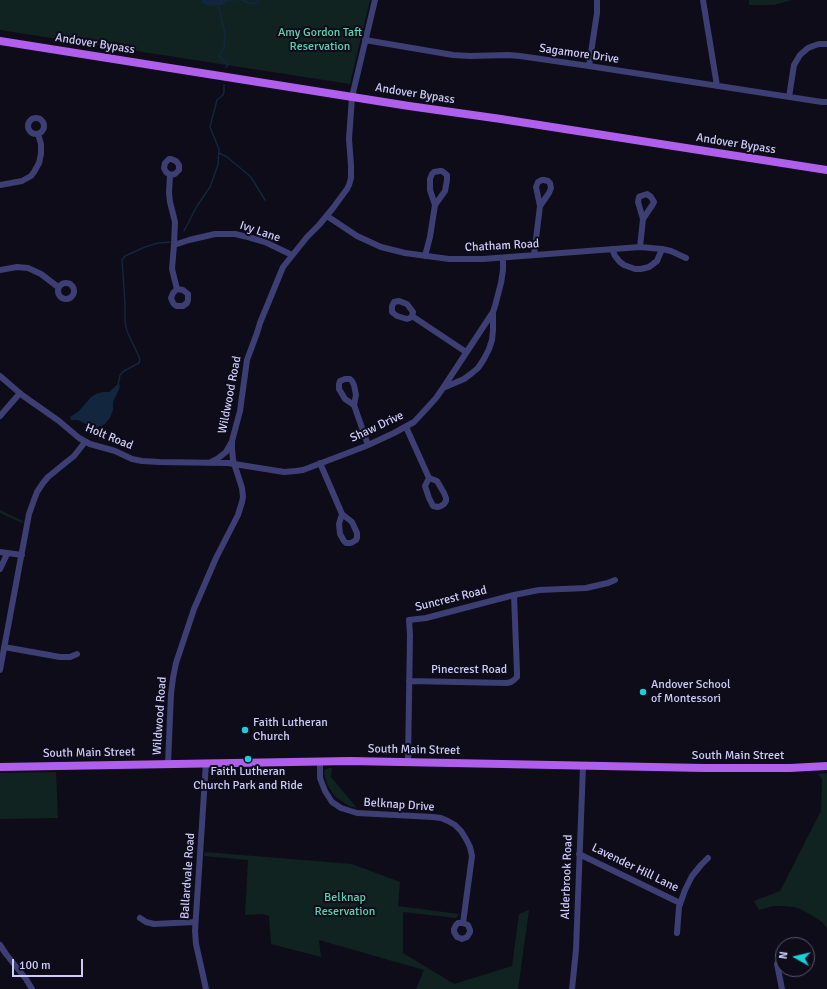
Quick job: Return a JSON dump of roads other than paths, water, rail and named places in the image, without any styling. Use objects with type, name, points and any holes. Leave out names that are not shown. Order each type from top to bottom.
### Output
[{"type":"main road","name":"Andover Bypass","points":[[0,41],[827,170]]},
{"type":"main road","name":"South Main Street","points":[[0,767],[320,761],[776,768],[827,766]]},
{"type":"street","name":"Wildwood Road","points":[[168,764],[171,694],[176,664],[194,608],[216,558],[238,515],[243,497],[242,488],[232,454],[232,441],[240,411],[246,360],[283,267],[307,237],[327,216],[347,189],[351,178],[352,166],[349,139],[352,97],[375,0]]},
{"type":"street","points":[[589,66],[598,13],[597,0]]},
{"type":"street","points":[[704,0],[717,86]]},
{"type":"street","name":"Sagamore Drive","points":[[365,40],[453,55],[484,57],[508,55],[827,102]]},
{"type":"street","points":[[790,97],[794,65],[800,55],[808,48],[818,44],[827,44]]},
{"type":"street","points":[[0,185],[22,181],[31,176],[34,172],[39,163],[41,154],[41,144],[38,134]]},
{"type":"street","points":[[425,256],[430,237],[435,205],[445,191],[447,180],[445,173],[440,171],[432,174],[429,182],[435,205]]},
{"type":"street","points":[[170,174],[169,197],[175,222],[172,269],[178,289]]},
{"type":"street","points":[[534,255],[540,206]]},
{"type":"street","name":"Chatham Road","points":[[327,216],[357,236],[381,247],[405,253],[449,259],[462,260],[503,258],[640,247],[662,249],[686,258]]},
{"type":"street","points":[[640,247],[643,220]]},
{"type":"street","name":"Ivy Lane","points":[[174,245],[215,234],[235,234],[274,246],[292,256]]},
{"type":"street","points":[[612,249],[615,256],[624,265],[635,269],[641,269],[649,267],[657,261],[662,249]]},
{"type":"street","name":"Shaw Drive","points":[[235,464],[274,470],[303,470],[368,445],[414,422],[436,398],[493,312],[501,283],[503,258]]},
{"type":"street","points":[[0,270],[17,267],[28,268],[41,274],[58,287]]},
{"type":"street","points":[[443,388],[464,379],[478,368],[484,359],[492,340],[493,312]]},
{"type":"street","points":[[412,316],[466,352]]},
{"type":"street","name":"Holt Road","points":[[0,376],[85,442],[108,448],[137,460],[235,464]]},
{"type":"street","points":[[0,416],[20,393]]},
{"type":"street","points":[[354,405],[368,445]]},
{"type":"street","points":[[406,427],[429,478],[437,481],[444,493],[446,501],[442,506],[433,506],[429,498],[425,486],[429,478]]},
{"type":"street","points":[[207,463],[222,455],[229,448],[232,441]]},
{"type":"street","points":[[0,670],[30,514],[37,492],[42,483],[74,456],[85,442]]},
{"type":"street","points":[[320,463],[342,514]]},
{"type":"street","points":[[0,569],[3,553],[22,555]]},
{"type":"street","name":"Suncrest Road","points":[[408,762],[409,620],[426,618],[538,590],[586,588],[615,580]]},
{"type":"street","name":"Pinecrest Road","points":[[409,681],[507,683],[514,680],[517,677],[517,672],[514,595]]},
{"type":"street","points":[[4,646],[60,657],[70,657],[77,654]]},
{"type":"street","name":"Belknap Drive","points":[[320,761],[321,781],[325,791],[332,802],[341,808],[357,813],[441,818],[452,823],[461,831],[470,847],[472,856],[463,923]]},
{"type":"street","name":"Ballardvale Road","points":[[206,763],[195,922],[196,938],[206,989]]},
{"type":"street","name":"Alderbrook Road","points":[[572,989],[576,950],[583,766]]},
{"type":"street","name":"Lavender Hill Lane","points":[[579,854],[680,903]]},
{"type":"street","name":"Lavender Hill Lane","points":[[677,933],[680,903],[685,890],[692,876],[708,858]]},
{"type":"street","points":[[140,918],[146,922],[154,924],[195,922]]},
{"type":"street","points":[[0,945],[32,989]]},
{"type":"street","points":[[780,977],[782,989]]},
{"type":"water","points":[[202,0],[229,0],[222,5],[209,6],[201,2]]},
{"type":"water","points":[[118,384],[120,385],[113,402],[113,410],[110,418],[105,424],[98,427],[92,427],[78,420],[71,420],[70,417],[79,411],[91,397],[103,392],[109,392]]},
{"type":"waterway","points":[[229,0],[236,0]]},
{"type":"waterway","points":[[242,0],[254,4],[259,0]]},
{"type":"waterway","points":[[218,5],[225,33],[224,47],[219,56],[228,65],[226,67]]},
{"type":"waterway","points":[[184,231],[197,206],[210,187],[218,165],[219,149],[210,127],[217,100],[223,95],[224,85]]},
{"type":"waterway","points":[[219,153],[227,157],[251,177],[265,200]]},
{"type":"waterway","points":[[118,385],[120,375],[124,371],[139,363],[140,359],[127,331],[125,322],[122,260],[125,256],[145,247],[158,243],[170,242]]},
{"type":"place","name":"Andover School of Montessori","points":[[643,692]]},
{"type":"place","name":"Faith Lutheran Church","points":[[245,730]]},
{"type":"place","name":"Faith Lutheran Church Park and Ride","points":[[248,759]]},
{"type":"park label","name":"Amy Gordon Taft Reservation","points":[[320,40]]},
{"type":"park label","name":"Belknap Reservation","points":[[345,905]]}]
